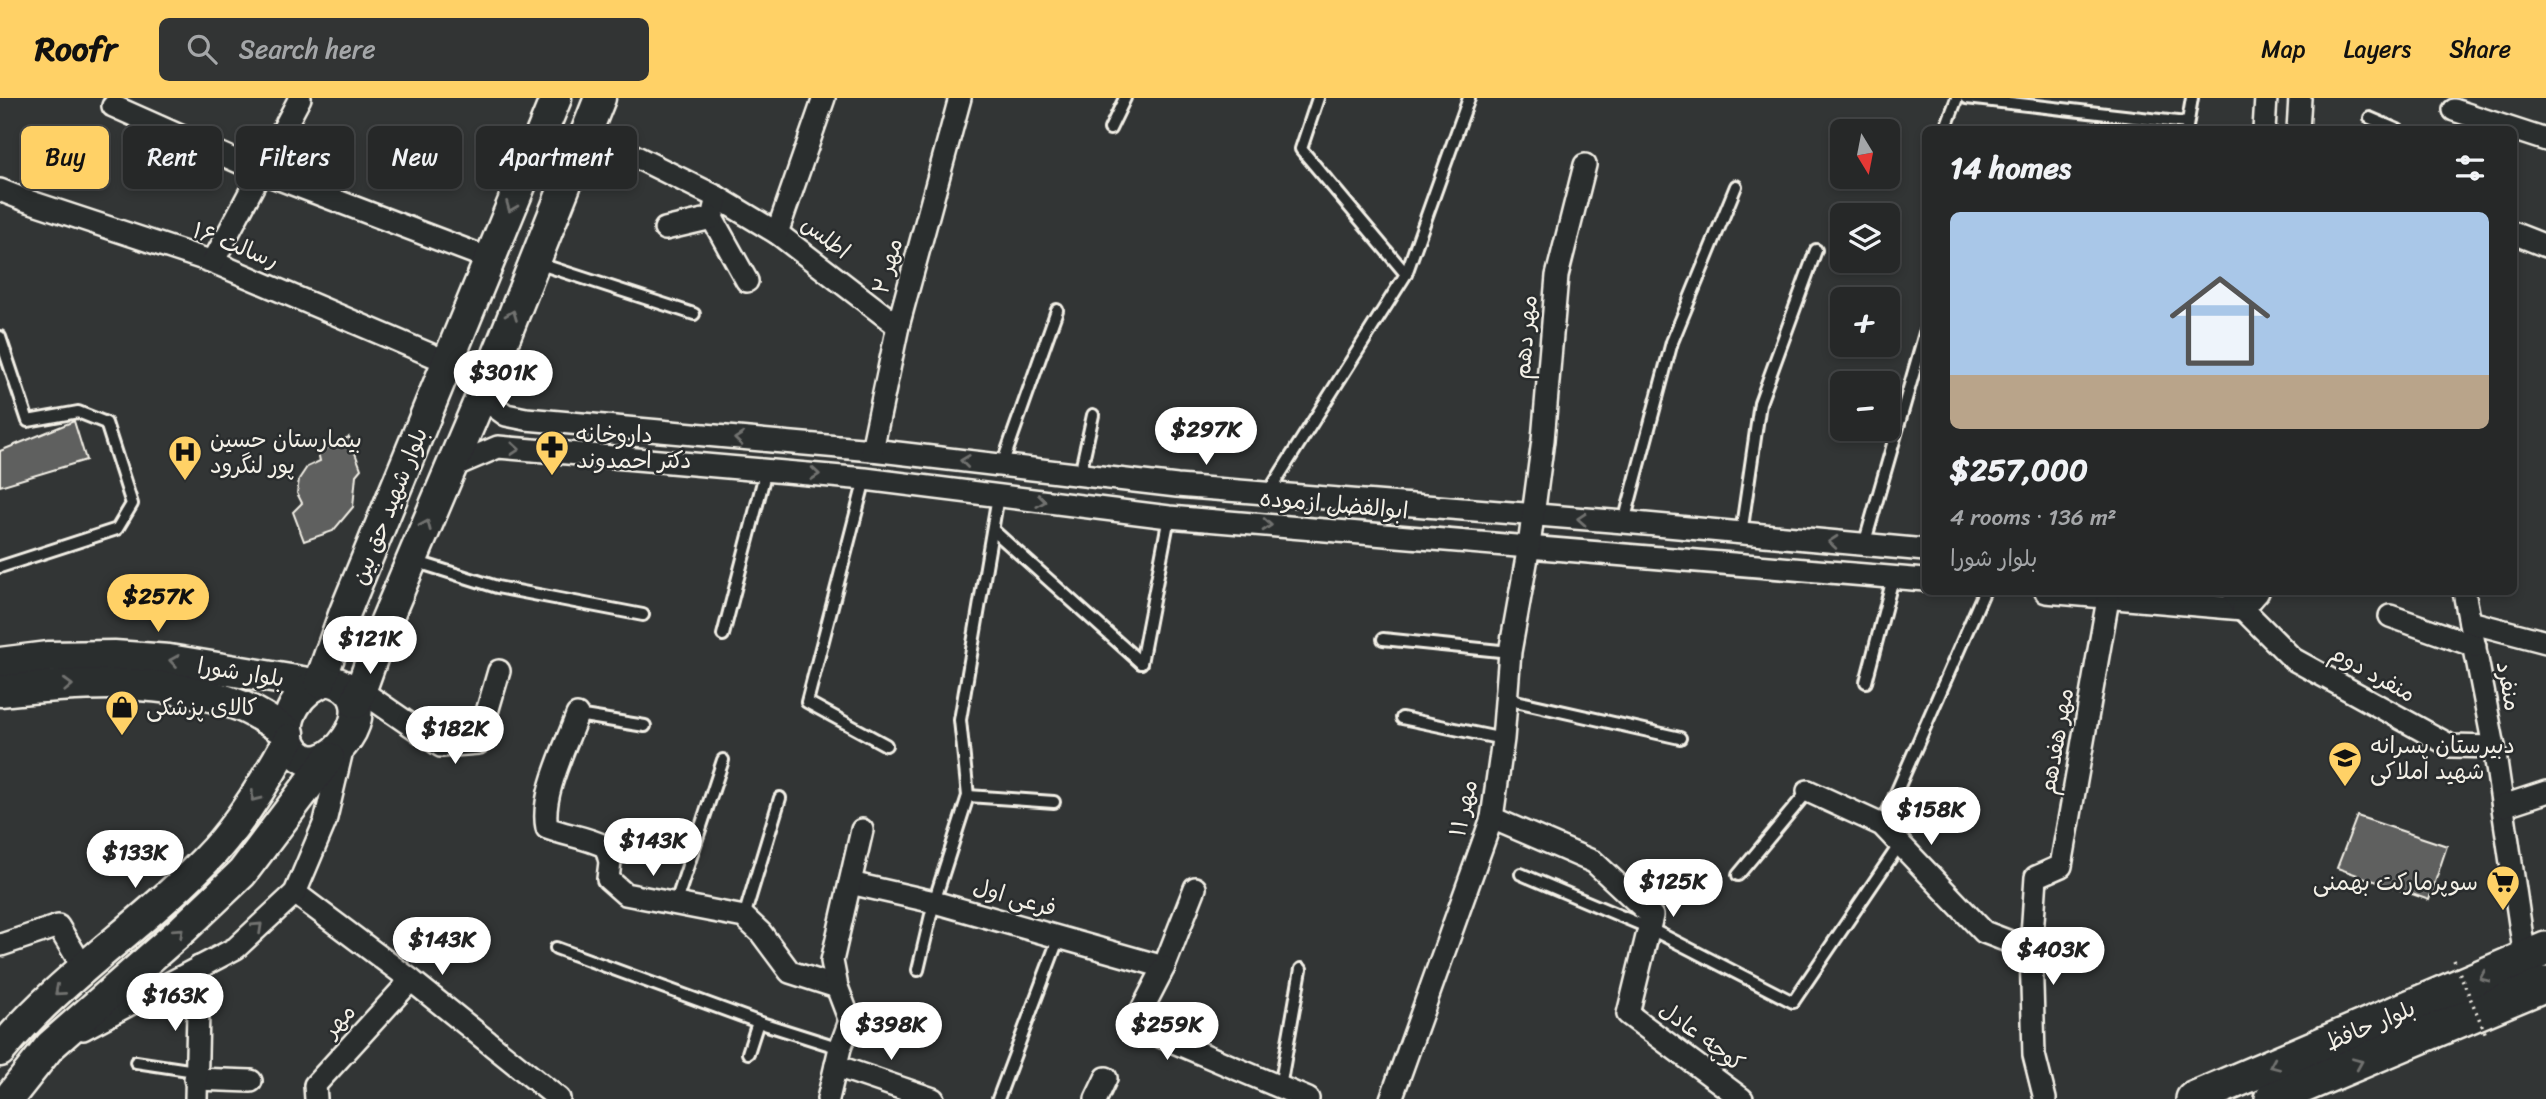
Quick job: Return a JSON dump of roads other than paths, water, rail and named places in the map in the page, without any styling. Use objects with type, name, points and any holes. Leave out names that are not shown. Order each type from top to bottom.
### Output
[{"type":"main road","name":"بلوار شهید حق بین","points":[[317,683],[556,98]]},
{"type":"main road","name":"بلوار شهید حق بین","points":[[588,126],[600,98]]},
{"type":"main road","name":"بلوار شهید حق بین","points":[[358,696],[563,189]]},
{"type":"main road","name":"بلوار شورا","points":[[0,663],[48,657],[114,656],[169,660],[317,683]]},
{"type":"main road","points":[[0,1051],[24,1021],[215,849],[263,787],[289,736],[294,707],[306,690],[328,680],[340,683],[358,696],[351,734],[242,873],[183,929],[50,1046],[8,1099]]},
{"type":"main road","name":"بلوار شورا","points":[[0,691],[113,684],[165,688],[216,698],[243,707],[289,736]]},
{"type":"main road","points":[[289,736],[294,750],[304,758],[317,761],[336,751]]},
{"type":"main road","name":"بلوار حافظ","points":[[2193,1099],[2536,953]]},
{"type":"main road","name":"بلوار حافظ","points":[[2272,1099],[2546,984]]},
{"type":"street","points":[[285,126],[300,98]]},
{"type":"street","points":[[777,233],[824,98]]},
{"type":"street","name":"مهر ۲","points":[[872,450],[898,326],[960,98]]},
{"type":"street","points":[[2264,126],[2266,98]]},
{"type":"street","points":[[2298,126],[2300,98]]},
{"type":"street","points":[[113,106],[236,161]]},
{"type":"street","points":[[2454,113],[2498,126]]},
{"type":"street","points":[[2517,131],[2546,140]]},
{"type":"street","name":"اطلس","points":[[637,157],[718,197],[777,233],[898,326]]},
{"type":"street","name":"مهر دهم","points":[[1532,516],[1543,440],[1557,276],[1585,165]]},
{"type":"street","points":[[213,262],[252,189]]},
{"type":"street","points":[[306,189],[490,259]]},
{"type":"street","name":"رسالت ۱۶","points":[[0,190],[213,262],[448,362]]},
{"type":"street","points":[[718,197],[712,218],[747,281]]},
{"type":"street","points":[[665,229],[712,218]]},
{"type":"street","points":[[2517,235],[2546,246]]},
{"type":"street","name":"ابوالفضل ازموده","points":[[481,397],[506,415],[526,419],[872,450],[1177,486],[1624,522],[1922,550]]},
{"type":"street","name":"ابوالفضل ازموده","points":[[451,467],[498,447],[865,479],[1169,517],[1922,580]]},
{"type":"street","name":"مهر ۱۱","points":[[1391,1099],[1492,818],[1503,739],[1510,652],[1532,516]]},
{"type":"street","points":[[2077,595],[2239,601]]},
{"type":"street","name":"منفرد","points":[[2465,595],[2503,806],[2536,953]]},
{"type":"street","name":"مهر هفدهم","points":[[2031,950],[2036,877],[2061,866],[2108,598]]},
{"type":"street","name":"منفرد دوم","points":[[2239,601],[2293,659],[2451,746],[2494,747]]},
{"type":"street","points":[[2390,616],[2475,646]]},
{"type":"street","points":[[2470,622],[2546,642]]},
{"type":"street","points":[[358,696],[441,746],[478,743],[499,671]]},
{"type":"street","points":[[577,715],[544,814],[547,828],[567,836],[589,838],[606,847],[610,862],[608,879],[625,894],[744,917],[761,933],[790,972],[837,987]]},
{"type":"street","points":[[50,1046],[236,948],[295,893],[325,822],[336,751]]},
{"type":"street","points":[[1808,791],[1882,825],[1984,932],[2031,950],[2034,1055],[2045,1099]]},
{"type":"street","points":[[2503,806],[2546,792]]},
{"type":"street","points":[[1492,818],[1594,862],[1652,916],[1649,928]]},
{"type":"street","points":[[828,1099],[850,1021],[837,987],[832,961],[862,830]]},
{"type":"street","name":"فرعی اول","points":[[850,883],[934,902],[1164,967]]},
{"type":"street","points":[[1195,888],[1164,967],[1134,1025],[1308,1099]]},
{"type":"street","points":[[295,893],[411,980],[559,1099]]},
{"type":"street","points":[[1,945],[58,926],[84,969]]},
{"type":"street","name":"کوچه عادل","points":[[1649,928],[1628,1014],[1742,1099]]},
{"type":"street","points":[[199,967],[195,1083],[251,1081]]},
{"type":"street","name":"مهر","points":[[316,1099],[315,1085],[411,980]]},
{"type":"street","points":[[838,1057],[933,1099]]},
{"type":"street","points":[[1096,1099],[1105,1078]]},
{"type":"lane","points":[[1110,129],[1125,98]]},
{"type":"lane","points":[[1318,98],[1301,149],[1406,274]]},
{"type":"lane","points":[[1268,493],[1406,274],[1469,98]]},
{"type":"lane","points":[[1946,126],[1957,98]]},
{"type":"lane","points":[[1966,98],[2186,126],[2192,98]]},
{"type":"lane","points":[[2370,118],[2389,126]]},
{"type":"lane","points":[[1624,522],[1672,342],[1736,186]]},
{"type":"lane","points":[[1741,534],[1760,403],[1816,250]]},
{"type":"lane","points":[[533,262],[694,314]]},
{"type":"lane","points":[[1002,465],[1057,310]]},
{"type":"lane","points":[[0,337],[28,421],[78,412],[106,423],[132,504],[117,529],[0,568]]},
{"type":"lane","points":[[1864,545],[1922,343]]},
{"type":"lane","points":[[1080,474],[1093,415]]},
{"type":"lane","points":[[723,635],[766,470]]},
{"type":"lane","points":[[865,479],[807,702],[886,745]]},
{"type":"lane","points":[[918,971],[934,902],[968,796],[960,720],[998,496]]},
{"type":"lane","points":[[993,530],[1141,663],[1169,517]]},
{"type":"lane","points":[[411,560],[497,587],[643,615]]},
{"type":"lane","points":[[1866,682],[1893,578]]},
{"type":"lane","points":[[1882,825],[1983,595]]},
{"type":"lane","points":[[1383,639],[1510,652]]},
{"type":"lane","points":[[1507,699],[1680,738]]},
{"type":"lane","points":[[577,715],[645,726]]},
{"type":"lane","points":[[1402,718],[1503,739]]},
{"type":"lane","points":[[675,905],[723,760]]},
{"type":"lane","points":[[1738,875],[1808,791]]},
{"type":"lane","points":[[968,796],[1054,802]]},
{"type":"lane","points":[[744,917],[780,798]]},
{"type":"lane","points":[[1521,874],[1649,928],[1793,1002],[1900,844]]},
{"type":"lane","points":[[998,1099],[1059,937]]},
{"type":"lane","points":[[556,948],[758,1022],[838,1057]]},
{"type":"lane","points":[[1280,1087],[1301,969]]},
{"type":"lane","points":[[748,1053],[758,1022]]},
{"type":"lane","points":[[136,1062],[195,1083]]},
{"type":"place","name":"داروخانه دکتر احمدوند","points":[[552,477]]},
{"type":"place","name":"بیمارستان حسین پور لنگرود","points":[[185,482]]},
{"type":"place","name":"کالای پزشکی","points":[[122,737]]},
{"type":"place","name":"دبیرستان پسرانه شهید املاکی","points":[[2345,788]]},
{"type":"place","name":"سوپرمارکت بهمنی","points":[[2503,912]]}]
